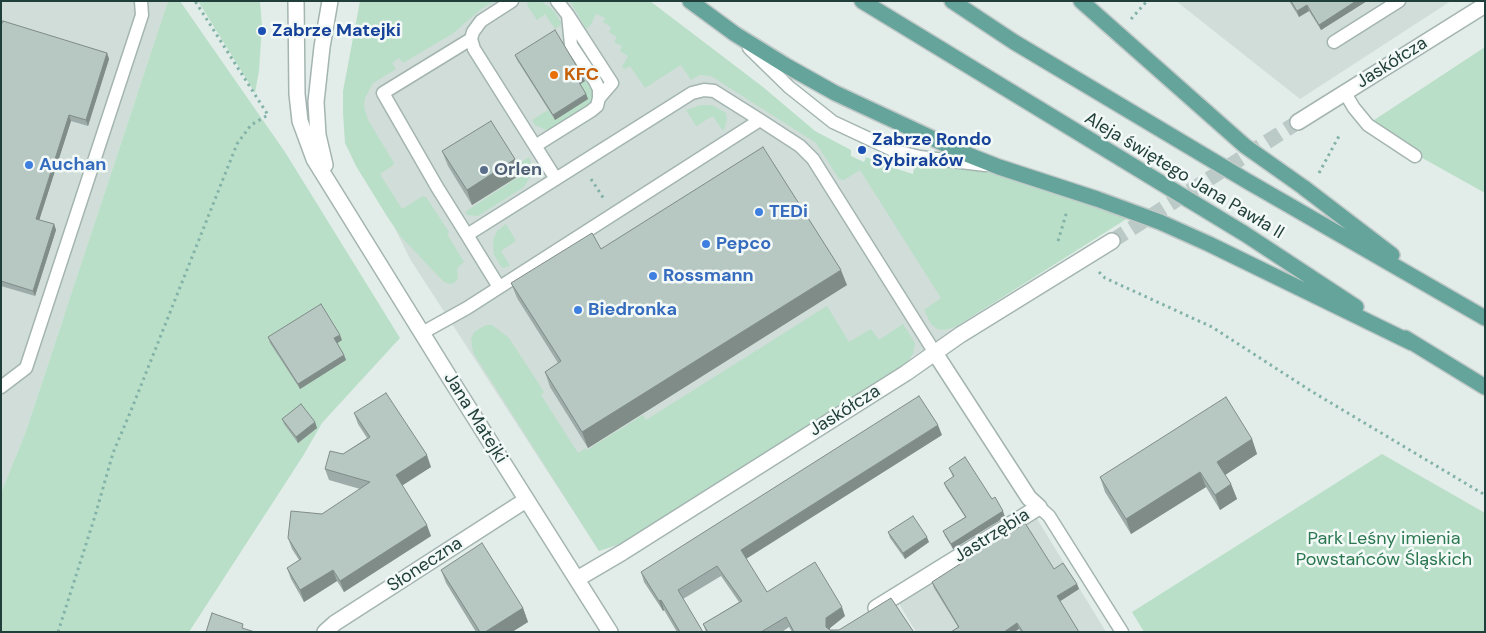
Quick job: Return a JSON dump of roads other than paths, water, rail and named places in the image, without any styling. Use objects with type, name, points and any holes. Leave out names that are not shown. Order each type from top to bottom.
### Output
[{"type":"main road","points":[[690,1],[735,34],[786,66],[835,93],[966,154],[1160,222],[1412,343]]},
{"type":"main road","name":"Aleja świętego Jana Pawła II","points":[[862,1],[1244,234],[1412,343],[1485,387]]},
{"type":"main road","name":"Aleja świętego Jana Pawła II","points":[[952,1],[1014,42],[1238,176],[1485,318]]},
{"type":"main road","points":[[1081,2],[1245,146],[1311,193],[1441,292]]},
{"type":"street","name":"Jana Matejki","points":[[296,1],[297,94],[300,121],[314,159],[340,204],[610,632]]},
{"type":"street","name":"Jana Matejki","points":[[330,1],[318,77],[315,117],[327,172],[340,204]]},
{"type":"street","name":"Jaskółcza","points":[[1298,122],[1478,5]]},
{"type":"street","name":"Jaskółcza","points":[[576,579],[898,378],[960,335],[1112,240]]},
{"type":"street","name":"Jastrzębia","points":[[864,616],[1039,507],[1029,498],[935,352]]},
{"type":"street","name":"Słoneczna","points":[[325,632],[335,623],[526,500]]},
{"type":"lane","points":[[1,387],[26,368],[142,14],[141,1]]},
{"type":"lane","points":[[512,1],[481,21],[473,32],[471,39],[474,49],[556,179]]},
{"type":"lane","points":[[535,146],[591,112],[597,106],[599,98],[612,83],[557,1]]},
{"type":"lane","points":[[1334,42],[1400,1]]},
{"type":"lane","points":[[735,34],[789,87],[833,122],[895,152],[999,167]]},
{"type":"lane","points":[[471,39],[383,94],[437,187],[499,287]]},
{"type":"lane","points":[[467,235],[692,93],[704,90],[714,92],[800,146],[814,159],[935,352]]},
{"type":"lane","points":[[1345,93],[1368,125],[1415,156]]},
{"type":"lane","points":[[422,333],[499,287],[760,120]]},
{"type":"lane","points":[[1039,507],[1049,516],[1122,632]]},
{"type":"tunnel","points":[[1112,241],[1298,122]]},
{"type":"place","name":"Zabrze Matejki","points":[[262,31]]},
{"type":"place","name":"KFC","points":[[554,75]]},
{"type":"place","name":"Zabrze Rondo Sybiraków","points":[[862,150]]},
{"type":"place","name":"Auchan","points":[[29,165]]},
{"type":"place","name":"Orlen","points":[[484,170]]},
{"type":"place","name":"TEDi","points":[[759,212]]},
{"type":"place","name":"Pepco","points":[[706,244]]},
{"type":"place","name":"Rossmann","points":[[653,276]]},
{"type":"place","name":"Biedronka","points":[[578,310]]},
{"type":"park label","name":"Park Leśny imienia Powstańców Śląskich","points":[[1384,549]]}]
